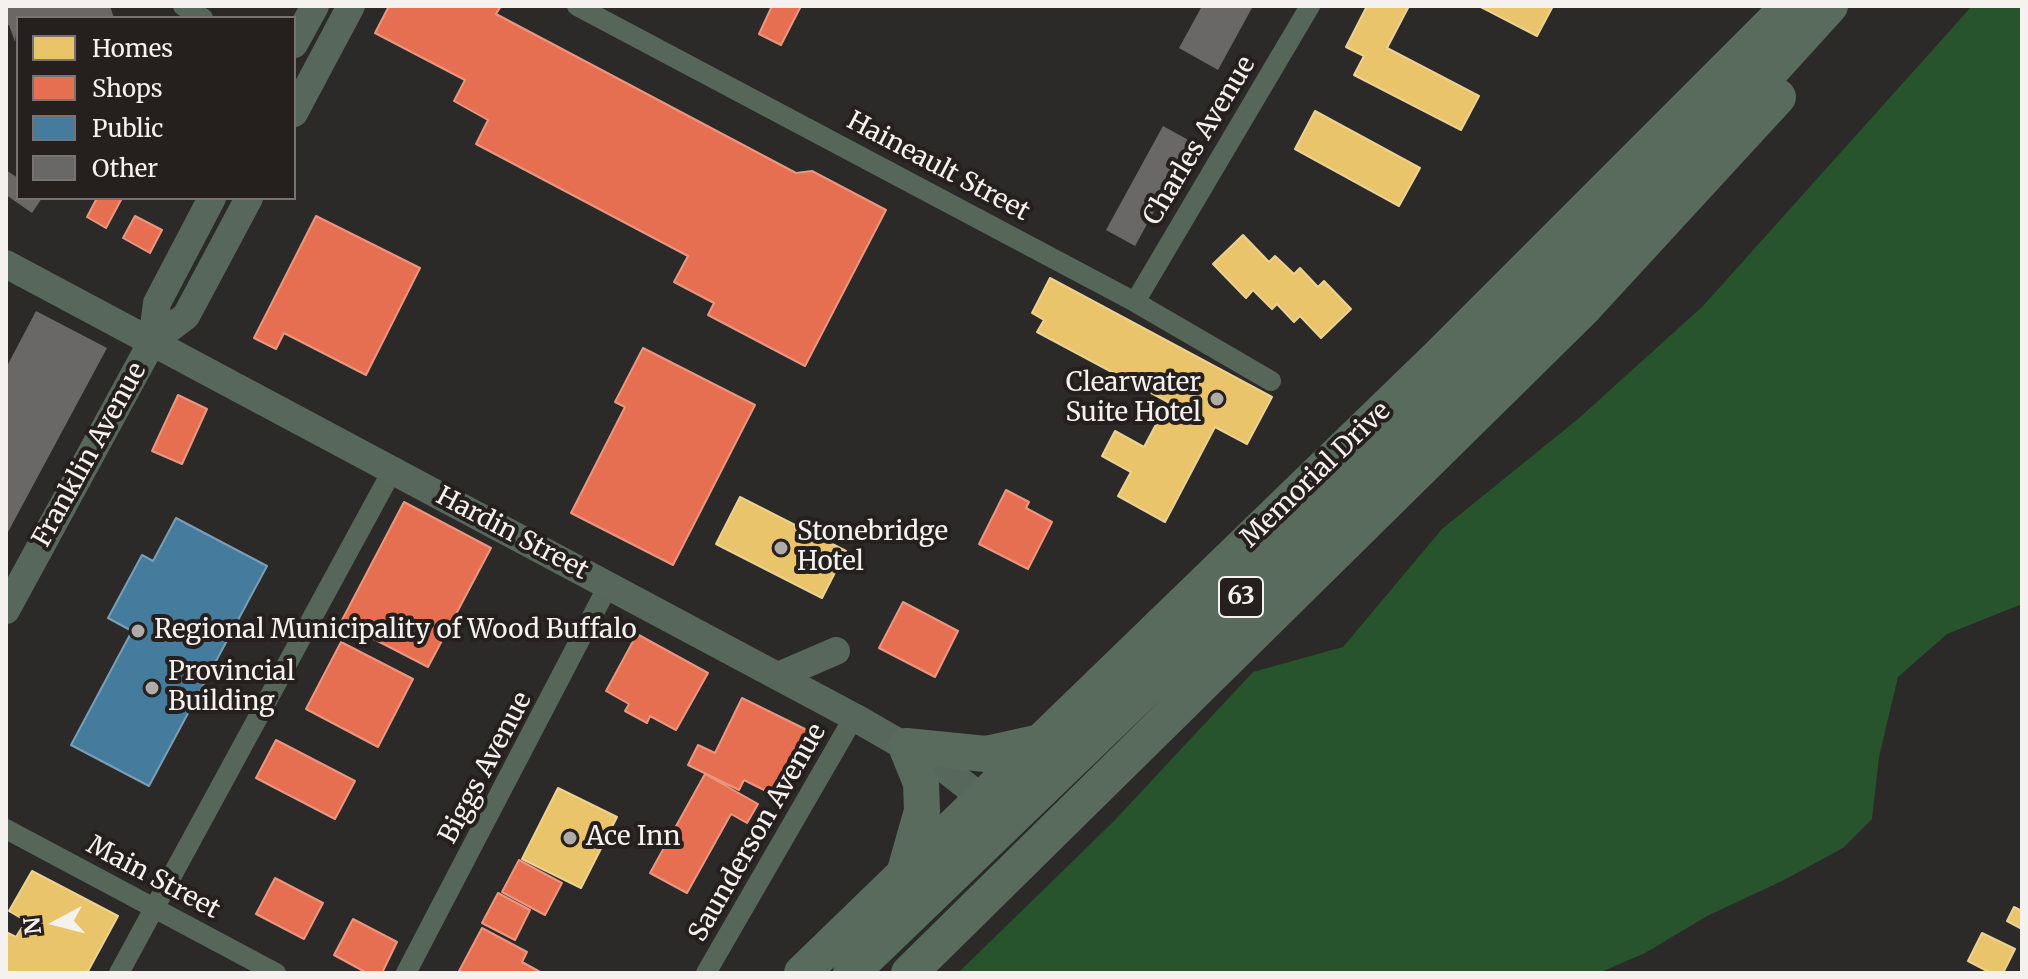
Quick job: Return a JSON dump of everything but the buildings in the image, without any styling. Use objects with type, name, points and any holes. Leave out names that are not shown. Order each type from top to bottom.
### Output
[{"type":"highway","name":"Memorial Drive","points":[[802,973],[904,876],[996,809],[1227,611],[1453,364],[1789,6]]},
{"type":"highway","name":"Memorial Drive","points":[[851,973],[996,809],[1040,742],[1750,94],[1830,6]]},
{"type":"highway","points":[[909,973],[1582,310],[1727,155],[1856,6]]},
{"type":"highway","points":[[904,876],[922,811],[921,783],[906,746],[986,754],[1040,742]]},
{"type":"main road","points":[[296,40],[315,6]]},
{"type":"main road","points":[[296,109],[351,6]]},
{"type":"main road","name":"Franklin Avenue","points":[[6,610],[152,342],[157,303],[211,200]]},
{"type":"main road","name":"Franklin Avenue","points":[[152,342],[186,316],[248,200]]},
{"type":"main road","name":"Hardin Street","points":[[6,264],[906,746],[996,809]]},
{"type":"main road","points":[[778,676],[813,664],[836,651],[831,682],[846,713]]},
{"type":"street","name":"Haineault Street","points":[[577,6],[1135,302],[1271,381]]},
{"type":"street","name":"Charles Avenue","points":[[1135,302],[1310,6]]},
{"type":"street","points":[[119,973],[392,471]]},
{"type":"street","name":"Biggs Avenue","points":[[406,973],[608,586]]},
{"type":"street","name":"Saunderson Avenue","points":[[706,973],[846,713]]},
{"type":"street","name":"Main Street","points":[[6,829],[276,973]]},
{"type":"green space","points":[[1972,6],[2022,6],[2022,604],[1947,634],[1898,677],[1879,757],[1872,819],[1843,848],[1707,916],[1645,953],[1599,973],[958,973],[1114,821],[1253,672],[1343,647],[1442,529],[1578,419],[1703,306]]},
{"type":"place","name":"Clearwater Suite Hotel","points":[[1217,399]]},
{"type":"place","name":"Stonebridge Hotel","points":[[781,548]]},
{"type":"place","name":"Regional Municipality of Wood Buffalo","points":[[138,631]]},
{"type":"place","name":"Provincial Building","points":[[152,688]]},
{"type":"place","name":"Ace Inn","points":[[570,838]]}]
